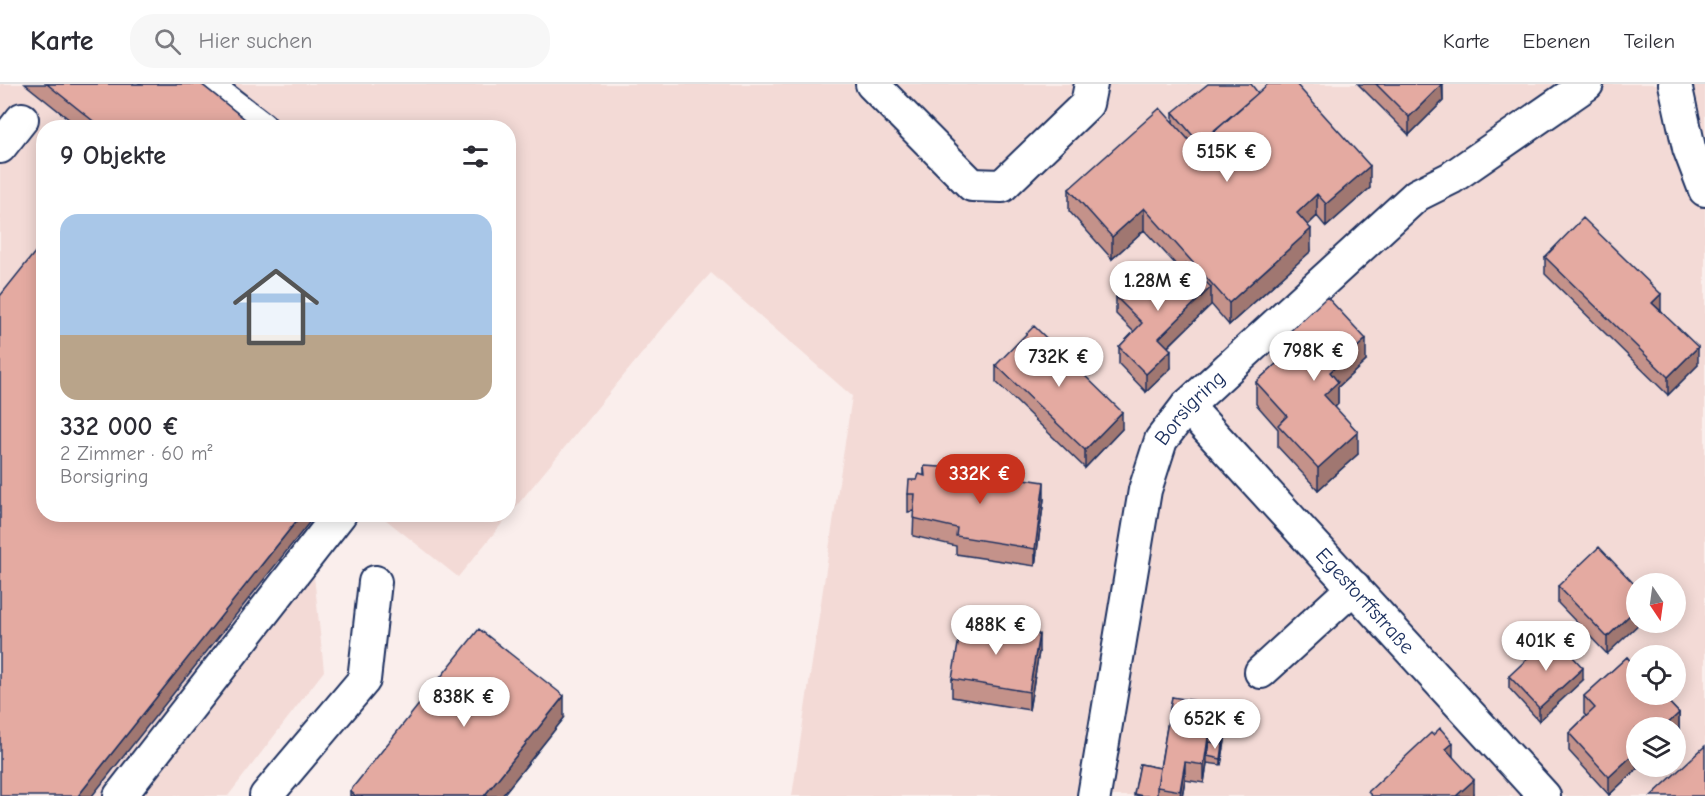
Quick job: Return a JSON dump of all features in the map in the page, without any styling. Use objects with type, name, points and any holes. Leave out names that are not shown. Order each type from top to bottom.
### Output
[{"type":"street","points":[[204,84],[251,120]]},
{"type":"street","points":[[872,84],[972,186],[1002,186],[1087,104],[1090,84]]},
{"type":"street","name":"Borsigring","points":[[1094,796],[1145,490],[1161,440],[1187,406],[1418,195],[1451,178],[1587,84]]},
{"type":"street","points":[[1675,84],[1689,148],[1705,190]]},
{"type":"street","points":[[0,147],[22,119]]},
{"type":"street","name":"Egestorffstraße","points":[[1187,406],[1544,796]]},
{"type":"street","points":[[120,796],[334,522]]},
{"type":"street","points":[[273,794],[364,680],[375,582]]},
{"type":"street","points":[[1261,672],[1354,587]]},
{"type":"shaded area","points":[[0,84],[1705,84],[1705,796],[792,796],[852,396],[711,273],[681,306],[516,507],[516,120],[36,120],[36,522],[348,522],[313,566],[324,671],[228,796],[0,796]]},
{"type":"shaded area","points":[[389,522],[503,522],[458,577]]},
{"type":"building","points":[[47,84],[201,84],[246,120],[92,120]]},
{"type":"building","points":[[1208,84],[1251,84],[1258,93],[1199,143],[1173,112]]},
{"type":"building","points":[[1268,84],[1296,84],[1370,166],[1326,204],[1317,194],[1297,213],[1311,229],[1229,303],[1144,208],[1112,237],[1069,189],[1160,108],[1196,148]]},
{"type":"building","points":[[1376,84],[1442,84],[1409,117]]},
{"type":"building","points":[[1583,218],[1661,294],[1652,303],[1698,347],[1668,377],[1545,257]]},
{"type":"building","points":[[36,251],[36,522],[296,522],[78,796],[0,796],[0,296]]},
{"type":"building","points":[[1186,263],[1211,287],[1159,338],[1171,350],[1146,374],[1119,347],[1142,323],[1116,297],[1144,270],[1161,288]]},
{"type":"building","points":[[1327,297],[1366,339],[1330,372],[1338,382],[1324,395],[1358,432],[1318,468],[1278,425],[1287,416],[1256,382],[1296,346],[1286,335]]},
{"type":"building","points":[[1034,326],[1122,412],[1085,450],[996,365]]},
{"type":"building","points":[[924,466],[956,468],[954,479],[966,480],[965,470],[1044,482],[1035,549],[956,536],[957,528],[913,518],[915,494],[908,494],[909,480],[917,480],[919,474],[925,476]]},
{"type":"building","points":[[1599,547],[1626,575],[1626,619],[1607,637],[1558,586]]},
{"type":"building","points":[[962,621],[1039,634],[1029,692],[952,679]]},
{"type":"building","points":[[479,629],[564,696],[484,796],[356,796],[350,791]]},
{"type":"building","points":[[1553,635],[1583,668],[1539,708],[1509,676]]},
{"type":"building","points":[[1626,658],[1626,705],[1671,705],[1679,713],[1675,717],[1626,717],[1626,761],[1609,777],[1569,733],[1595,708],[1584,696]]},
{"type":"building","points":[[1172,697],[1228,706],[1223,733],[1209,731],[1204,765],[1185,762],[1180,791],[1157,787]]},
{"type":"building","points":[[1440,728],[1453,743],[1446,749],[1474,780],[1456,796],[1372,796],[1368,792],[1431,733],[1433,735]]},
{"type":"building","points":[[1209,742],[1223,744],[1221,759],[1207,756]]},
{"type":"building","points":[[1705,746],[1705,796],[1651,796],[1672,777],[1686,777],[1686,764]]},
{"type":"building","points":[[1140,764],[1160,768],[1157,796],[1134,794]]}]
